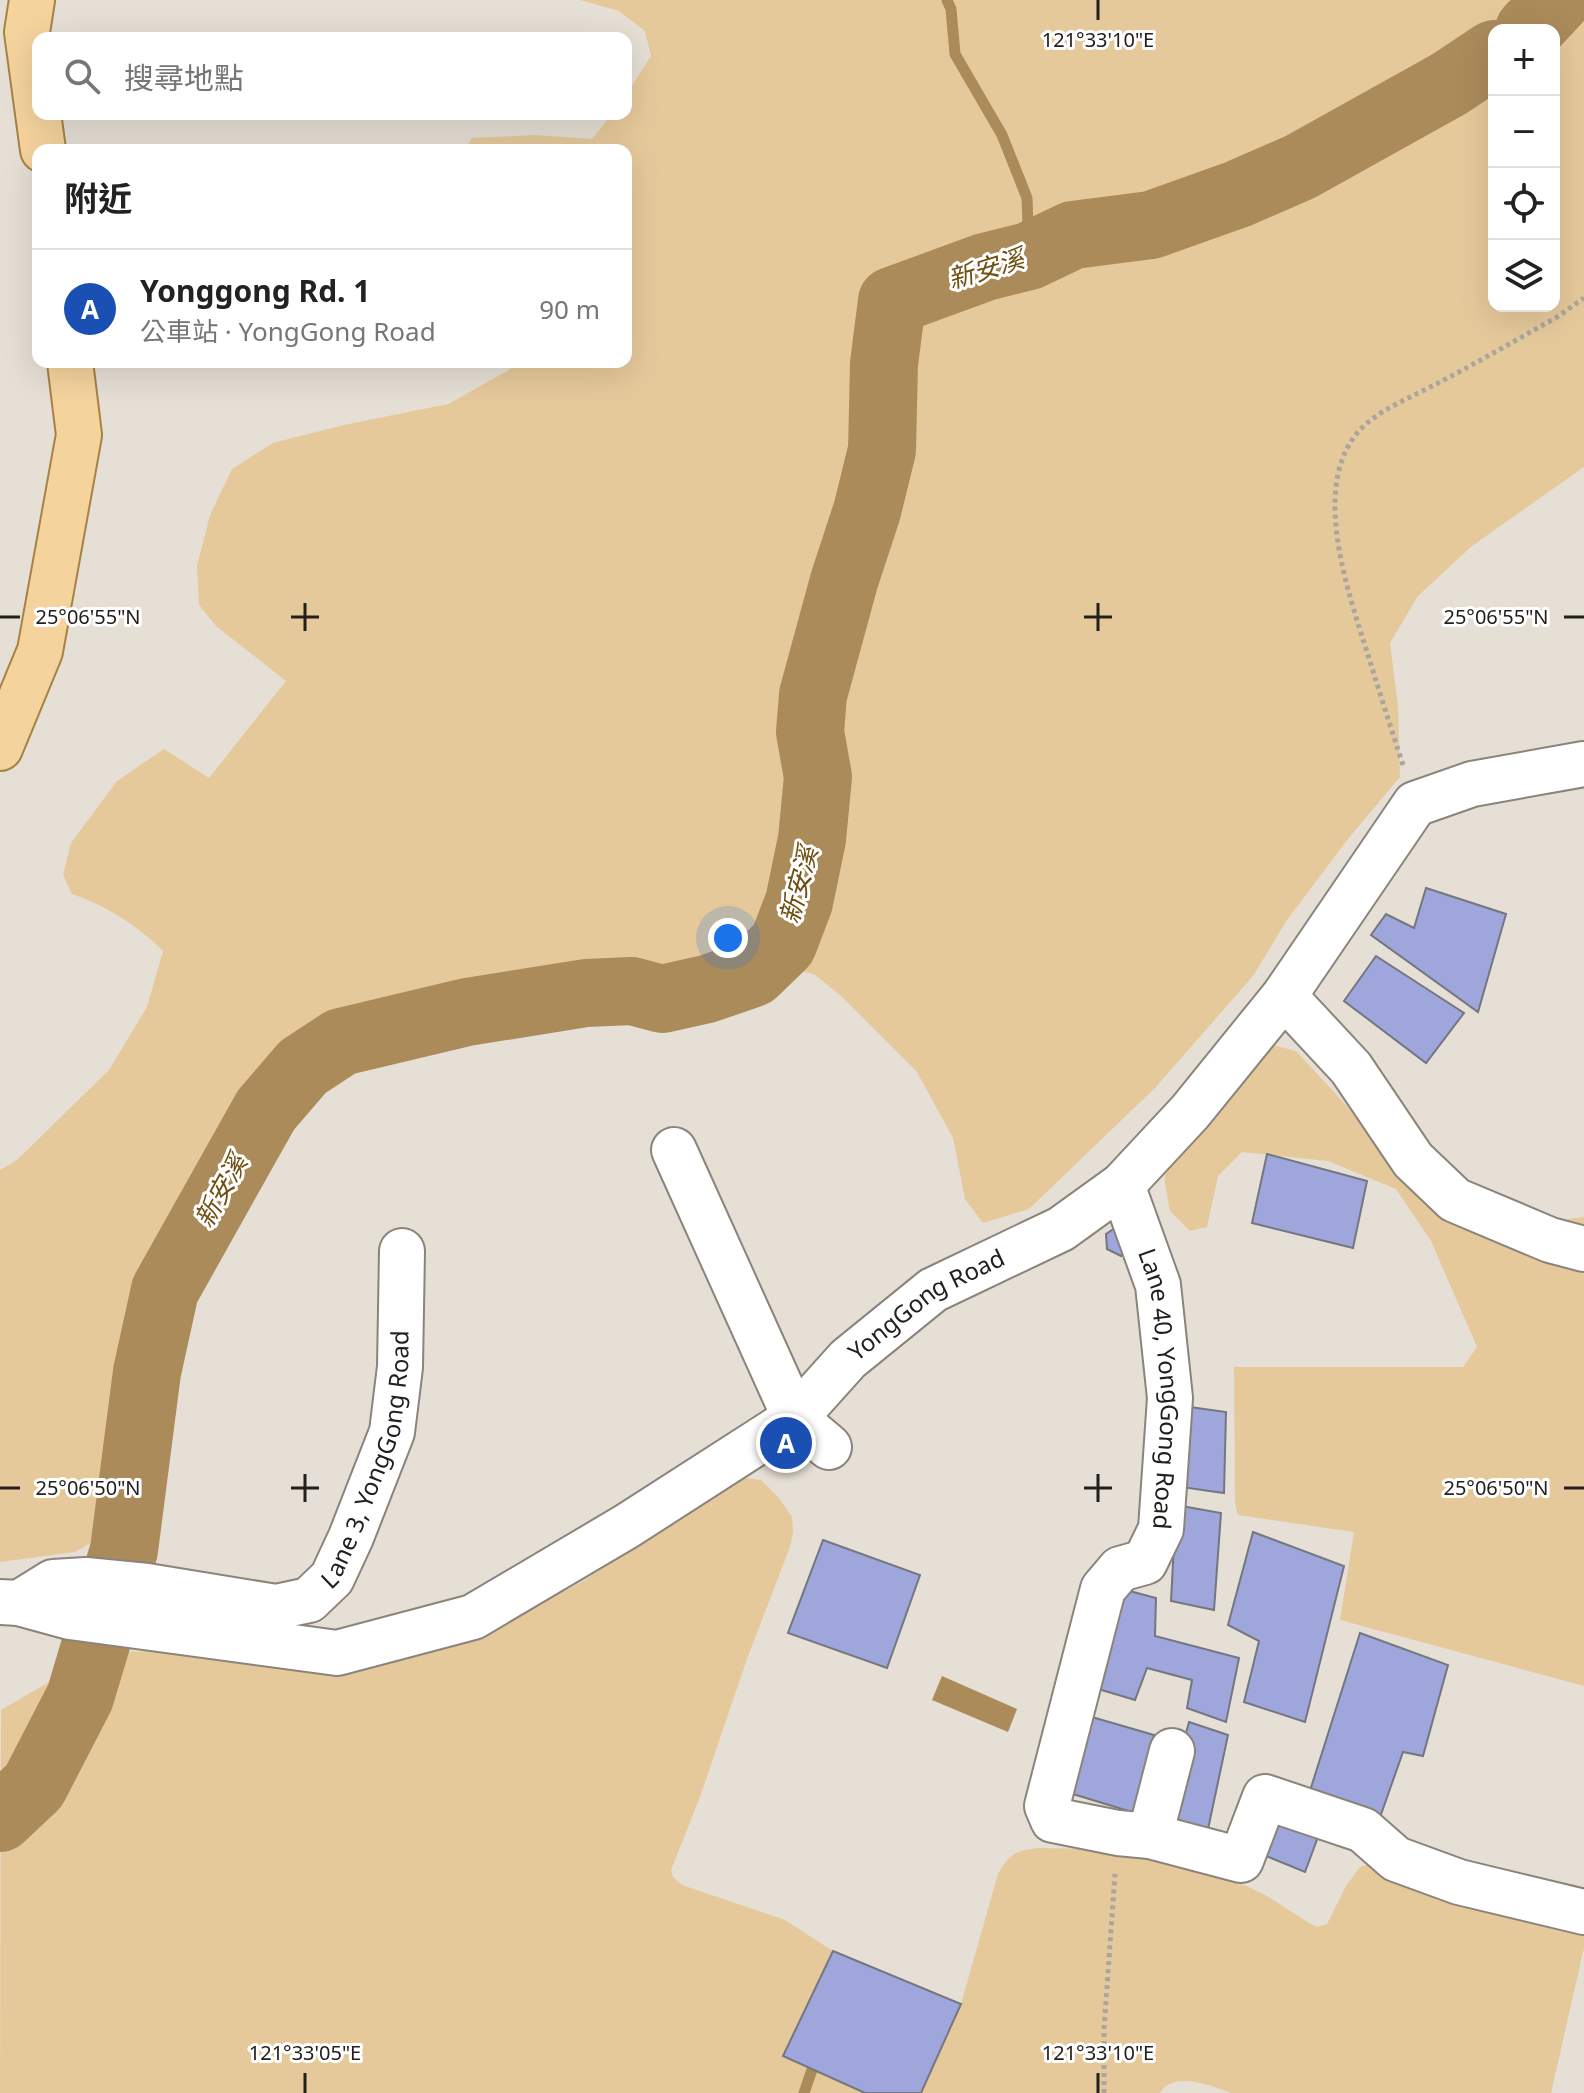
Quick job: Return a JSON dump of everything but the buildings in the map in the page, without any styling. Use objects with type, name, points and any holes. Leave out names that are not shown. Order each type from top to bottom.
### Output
[{"type":"main road","points":[[32,0],[27,32],[32,69]]},
{"type":"main road","points":[[39,120],[42,144]]},
{"type":"main road","points":[[0,748],[40,651],[79,435],[71,368]]},
{"type":"street","points":[[1415,804],[1472,784],[1584,764]]},
{"type":"street","name":"YongGong Road","points":[[146,1606],[337,1653],[473,1617],[627,1526],[795,1418],[848,1359],[933,1290],[1061,1229],[1122,1185],[1190,1112],[1284,996],[1415,804]]},
{"type":"street","points":[[1284,996],[1351,1068],[1413,1160],[1455,1200],[1550,1240],[1584,1249]]},
{"type":"street","points":[[674,1150],[795,1418],[829,1447]]},
{"type":"street","name":"Lane 40, YongGong Road","points":[[1122,1185],[1158,1285],[1170,1398],[1161,1529],[1145,1562],[1120,1569],[1103,1589],[1047,1806],[1053,1820],[1134,1834],[1241,1860],[1265,1797],[1363,1830],[1396,1859],[1459,1882],[1584,1912]]},
{"type":"street","name":"Lane 3, YongGong Road","points":[[146,1606],[276,1607],[309,1600],[332,1578],[392,1432],[400,1367],[402,1251]]},
{"type":"street","points":[[10,1602],[78,1598],[146,1606]]},
{"type":"street","points":[[1134,1834],[1172,1751]]},
{"type":"path","points":[[1415,804],[1343,573],[1336,538],[1336,506],[1344,455],[1353,438],[1380,414],[1494,353],[1584,298]]},
{"type":"path","points":[[1104,2093],[1104,2029],[1134,1834]]},
{"type":"shaded area","points":[[580,0],[1584,0],[1584,467],[1472,546],[1418,596],[1390,643],[1398,707],[1400,777],[1287,920],[1253,976],[1155,1088],[1029,1209],[983,1223],[965,1199],[953,1138],[917,1072],[841,996],[814,974],[728,956],[668,974],[584,974],[460,998],[350,1024],[290,1050],[240,1122],[170,1245],[135,1319],[130,1407],[110,1520],[100,1538],[75,1552],[0,1562],[0,1170],[17,1160],[109,1070],[147,1007],[163,951],[121,917],[72,894],[63,875],[71,843],[117,781],[164,749],[209,778],[286,681],[216,626],[199,605],[197,566],[210,515],[232,469],[273,443],[448,404],[511,368],[632,368],[632,144],[468,144],[472,138],[536,135],[592,139],[607,120],[632,120],[632,86],[651,56],[645,31],[619,11]]},
{"type":"shaded area","points":[[1273,1045],[1296,1051],[1366,1130],[1377,1135],[1513,1237],[1568,1219],[1584,1217],[1584,1686],[1340,1620],[1354,1532],[1238,1515],[1235,1503],[1234,1367],[1463,1367],[1477,1347],[1431,1241],[1396,1189],[1328,1161],[1242,1152],[1218,1176],[1207,1227],[1190,1231],[1170,1211],[1165,1184],[1165,1157]]},
{"type":"shaded area","points":[[738,1477],[761,1480],[779,1498],[792,1517],[793,1532],[700,1797],[671,1870],[673,1877],[682,1885],[785,1920],[833,1951],[783,2056],[865,2093],[0,2093],[1,1710],[56,1678],[111,1652],[438,1647],[514,1618],[578,1584],[641,1544],[718,1484]]},
{"type":"shaded area","points":[[942,1676],[1017,1709],[1008,1732],[932,1700]]},
{"type":"shaded area","points":[[1038,1848],[1125,1853],[1183,1864],[1211,1872],[1265,1895],[1317,1927],[1327,1924],[1346,1886],[1360,1867],[1373,1863],[1584,1929],[1584,1948],[1551,2093],[1231,2093],[1183,2081],[1166,2086],[1160,2093],[921,2093],[961,2004],[998,1874],[1014,1854]]},
{"type":"waterway","points":[[947,0],[951,9],[955,54],[1002,135],[1027,198],[1029,256]]},
{"type":"waterway","name":"新安溪","points":[[1535,24],[1557,0]]},
{"type":"waterway","name":"新安溪","points":[[0,1818],[34,1786],[80,1697],[124,1550],[147,1372],[165,1290],[266,1110],[303,1067],[341,1042],[467,1012],[586,993],[632,991],[662,999],[707,989],[753,973],[783,944],[799,902],[812,839],[818,777],[810,732],[813,695],[882,450],[884,364],[892,301],[985,267],[1029,256],[1073,235],[1151,225],[1238,194],[1300,167],[1449,84],[1488,58]]},
{"type":"waterway","points":[[804,2093],[815,2061]]},
{"type":"place","name":"Yonggong Rd. 1","points":[[786,1443]]}]
